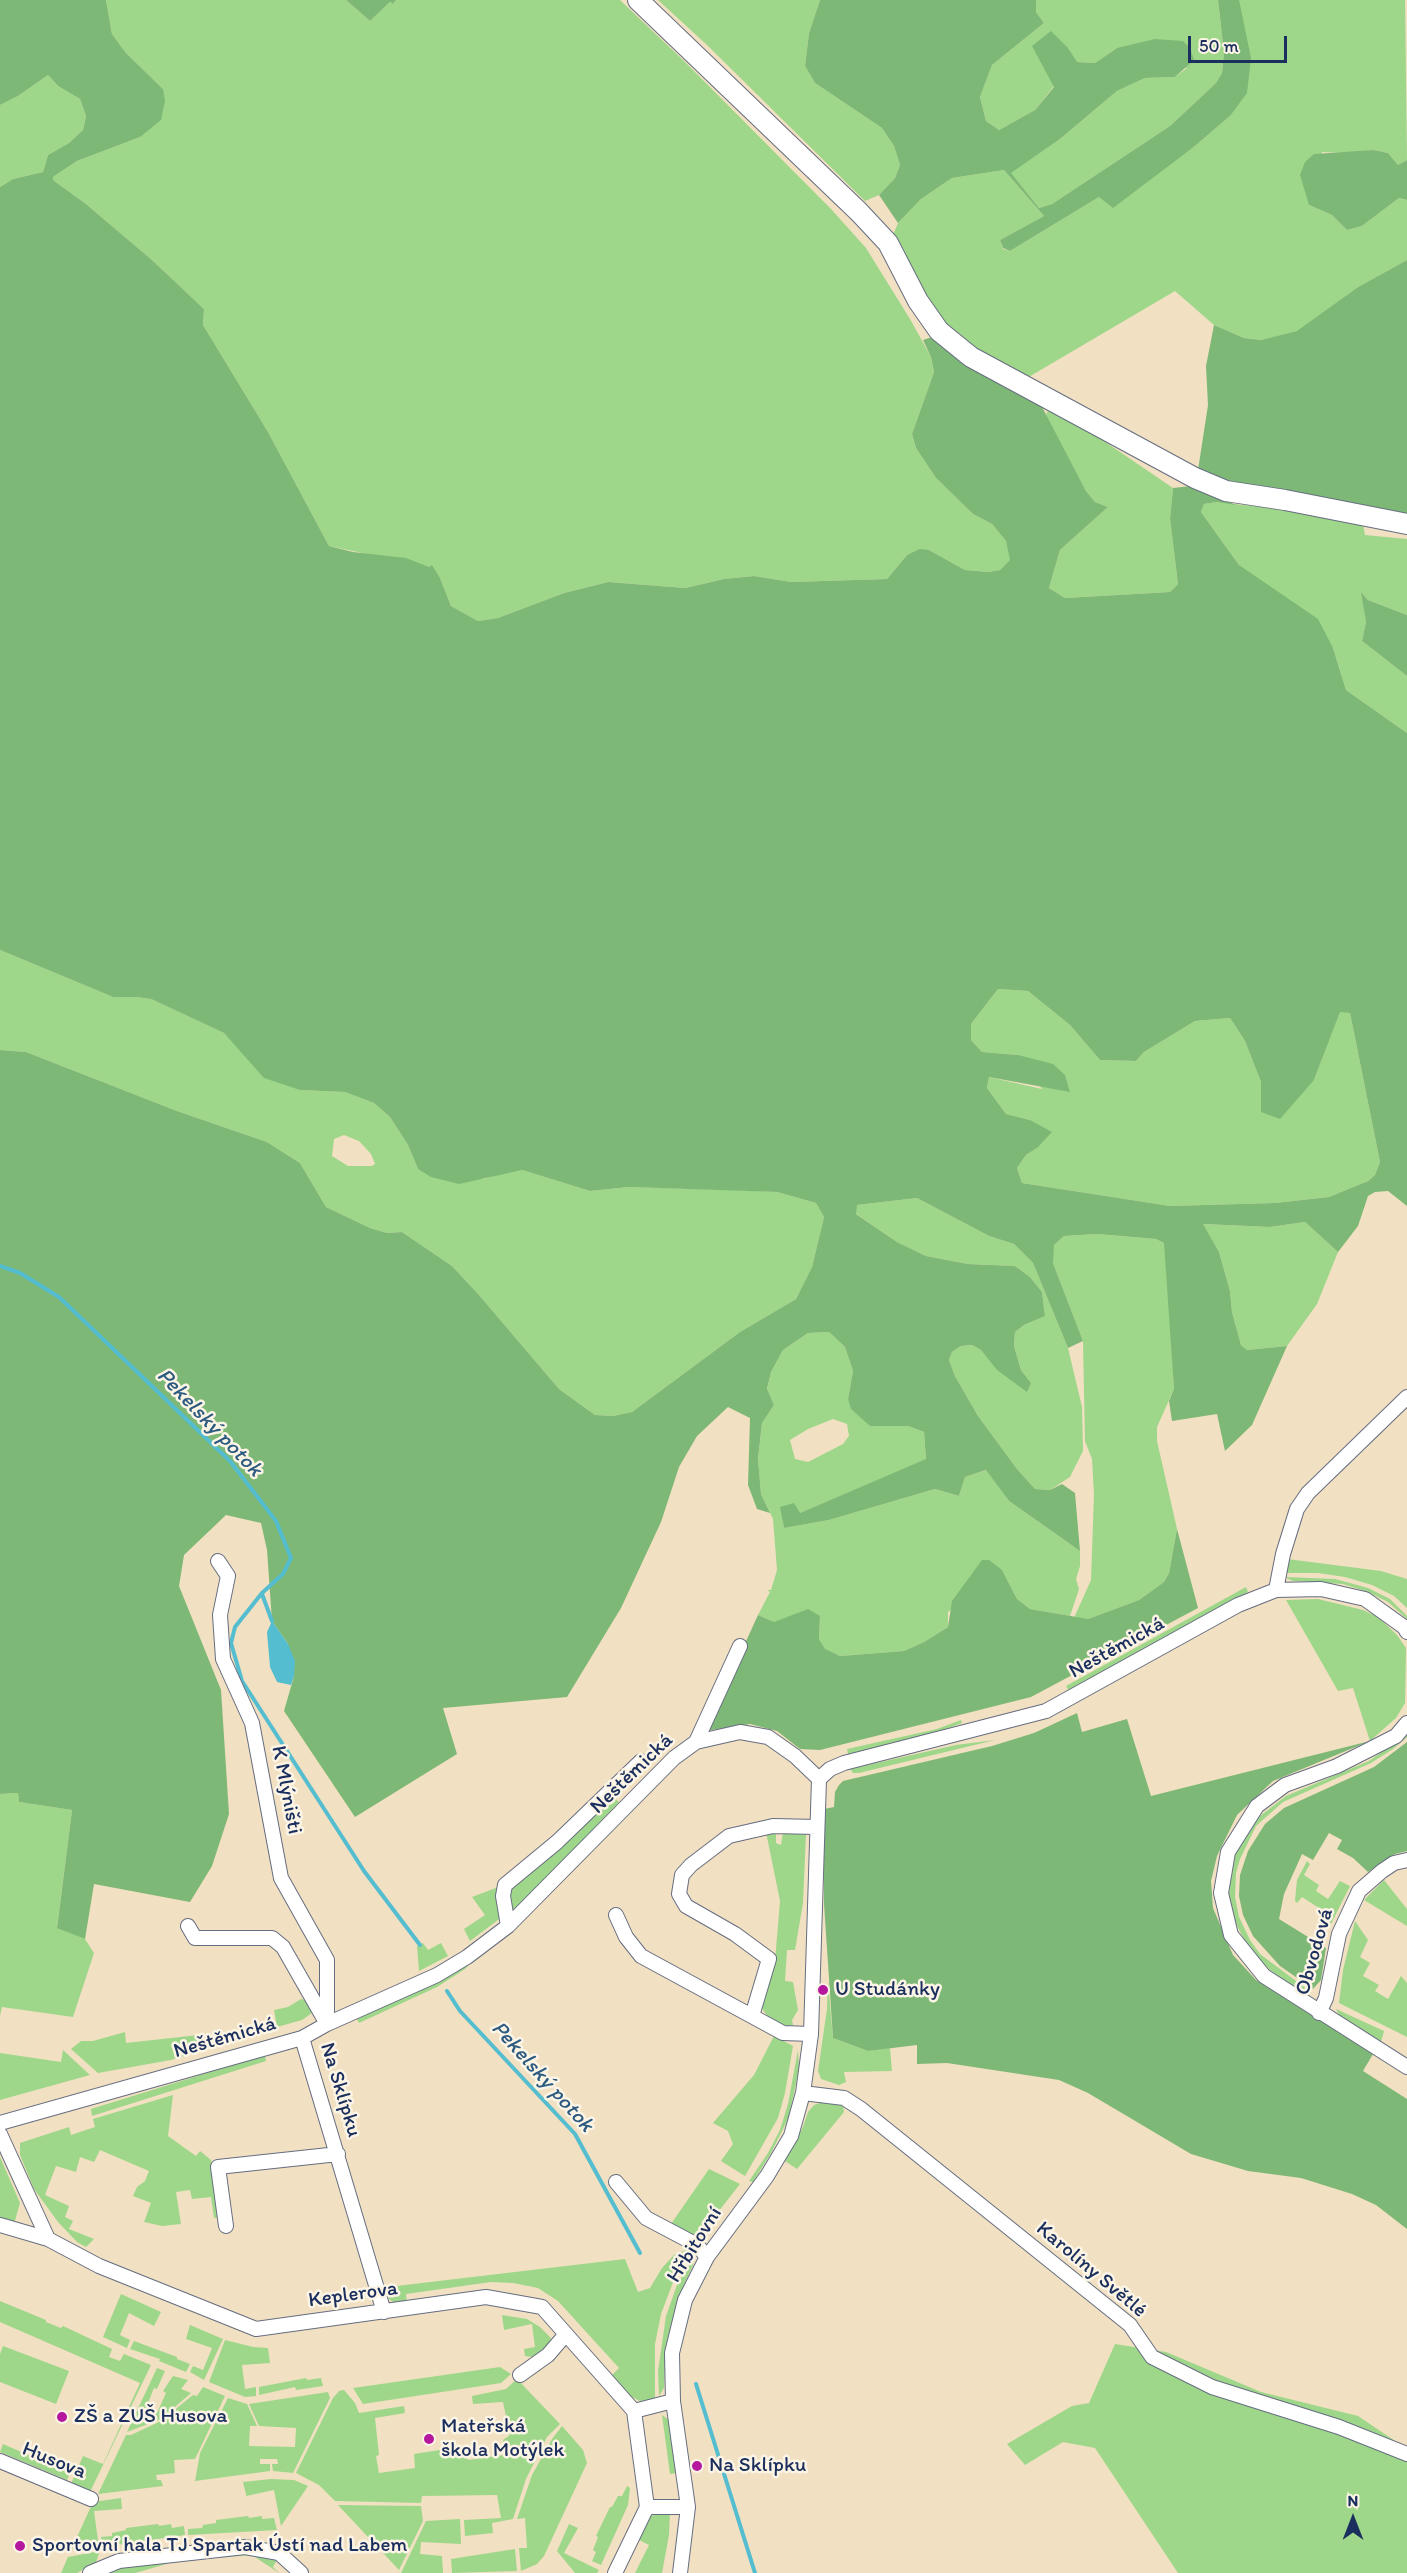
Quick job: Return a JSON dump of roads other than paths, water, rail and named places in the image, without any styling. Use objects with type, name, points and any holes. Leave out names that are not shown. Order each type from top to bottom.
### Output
[{"type":"street","points":[[638,0],[859,212],[888,243],[918,301],[939,331],[971,357],[1195,478],[1226,491],[1407,524]]},
{"type":"street","points":[[1276,1590],[1283,1554],[1297,1509],[1308,1493],[1407,1397]]},
{"type":"street","name":"K Mlýništi","points":[[218,1561],[228,1576],[220,1615],[223,1659],[252,1723],[281,1878],[327,1960],[327,2024]]},
{"type":"street","name":"Neštěmická","points":[[0,2123],[302,2038],[327,2024],[437,1975],[467,1957],[508,1926],[674,1758],[696,1742],[740,1732],[768,1737],[795,1756],[819,1779],[830,1769],[844,1763],[1046,1711],[1238,1605],[1276,1590],[1321,1589],[1365,1599],[1404,1627],[1407,1632]]},
{"type":"street","points":[[696,1742],[740,1646]]},
{"type":"street","points":[[1407,1723],[1396,1736],[1337,1766],[1285,1785],[1257,1806],[1228,1852],[1221,1893],[1231,1935],[1264,1976],[1407,2067]]},
{"type":"street","points":[[508,1926],[503,1896],[505,1885],[557,1842],[640,1761]]},
{"type":"street","name":"Hřbitovní","points":[[681,2569],[688,2507],[674,2401],[672,2353],[685,2300],[707,2257],[767,2176],[791,2136],[803,2092],[811,2034],[819,1779]]},
{"type":"street","points":[[752,2016],[769,1959],[735,1934],[686,1906],[679,1894],[682,1875],[691,1865],[729,1836],[773,1826],[817,1827]]},
{"type":"street","name":"Obvodová","points":[[1319,2013],[1326,1998],[1339,1934],[1359,1891],[1382,1871],[1395,1863],[1407,1860]]},
{"type":"street","points":[[616,1915],[626,1937],[641,1956],[783,2033],[811,2034]]},
{"type":"street","points":[[188,1926],[195,1938],[272,1938],[283,1947],[327,2024]]},
{"type":"street","name":"Na Sklípku","points":[[302,2038],[384,2312]]},
{"type":"street","name":"Karolíny Světlé","points":[[803,2092],[844,2098],[861,2109],[1130,2325],[1152,2357],[1212,2387],[1339,2427],[1407,2454]]},
{"type":"street","points":[[0,2134],[48,2239]]},
{"type":"street","name":"Na Sklípku","points":[[226,2226],[218,2167],[338,2154]]},
{"type":"street","points":[[616,2182],[645,2218],[697,2245],[707,2257]]},
{"type":"street","name":"Keplerova","points":[[0,2225],[48,2239],[99,2266],[256,2329],[486,2297],[542,2307],[634,2411]]},
{"type":"street","points":[[520,2375],[548,2355],[566,2334]]},
{"type":"street","points":[[615,2573],[647,2507],[634,2411],[674,2401]]},
{"type":"street","name":"Husova","points":[[0,2462],[91,2499]]},
{"type":"street","points":[[647,2507],[688,2507]]},
{"type":"street","points":[[90,2573],[119,2561],[245,2547],[279,2553],[301,2573]]},
{"type":"water","points":[[272,1621],[288,1644],[295,1661],[291,1685],[277,1682],[270,1667],[267,1632]]},
{"type":"waterway","name":"Pekelský potok","points":[[0,1266],[20,1273],[59,1297],[230,1461],[276,1521],[291,1558],[283,1574],[262,1593],[235,1627],[231,1643],[242,1681],[364,1871],[420,1945]]},
{"type":"waterway","points":[[262,1594],[272,1621]]},
{"type":"waterway","name":"Pekelský potok","points":[[447,1991],[460,2011],[575,2134],[640,2253]]},
{"type":"waterway","name":"Pekelský potok","points":[[696,2384],[755,2573]]},
{"type":"place","name":"U Studánky","points":[[823,1990]]},
{"type":"place","name":"ZŠ a ZUŠ Husova","points":[[62,2417]]},
{"type":"place","name":"Mateřská škola Motýlek","points":[[429,2439]]},
{"type":"place","name":"Na Sklípku","points":[[697,2466]]},
{"type":"place","name":"Sportovní hala TJ Spartak Ústí nad Labem","points":[[20,2546]]}]
